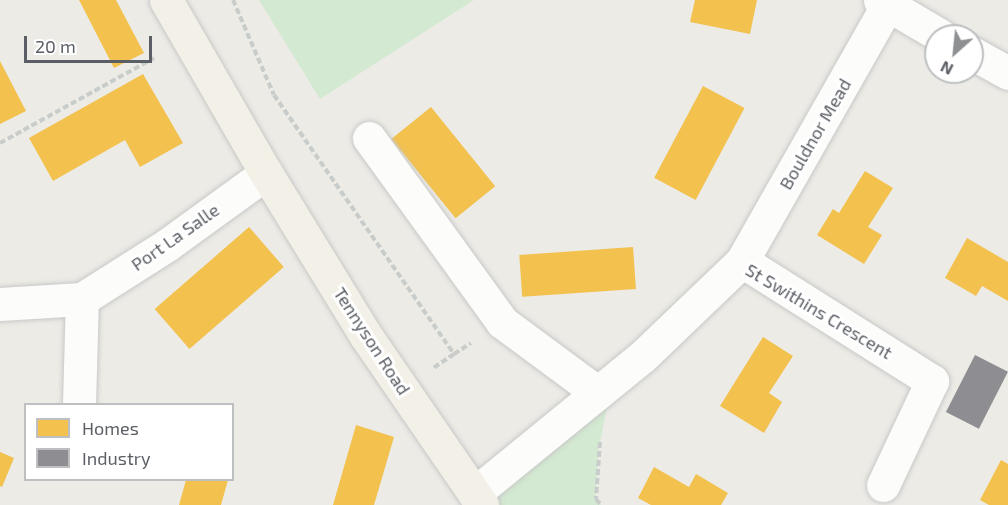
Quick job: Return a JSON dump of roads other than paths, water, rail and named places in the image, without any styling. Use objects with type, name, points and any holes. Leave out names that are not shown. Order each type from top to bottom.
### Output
[{"type":"main road","name":"Tennyson Road","points":[[166,0],[266,173],[366,336],[479,499]]},
{"type":"street","name":"Bouldnor Mead","points":[[742,261],[884,3],[924,26]]},
{"type":"street","points":[[984,60],[1008,73]]},
{"type":"street","points":[[369,138],[502,322],[598,393]]},
{"type":"street","name":"Port La Salle","points":[[0,304],[8,306],[82,299],[167,245],[266,173]]},
{"type":"street","name":"St Swithins Crescent","points":[[479,499],[642,357],[742,261],[932,381],[883,485]]},
{"type":"street","points":[[79,403],[82,299]]}]
